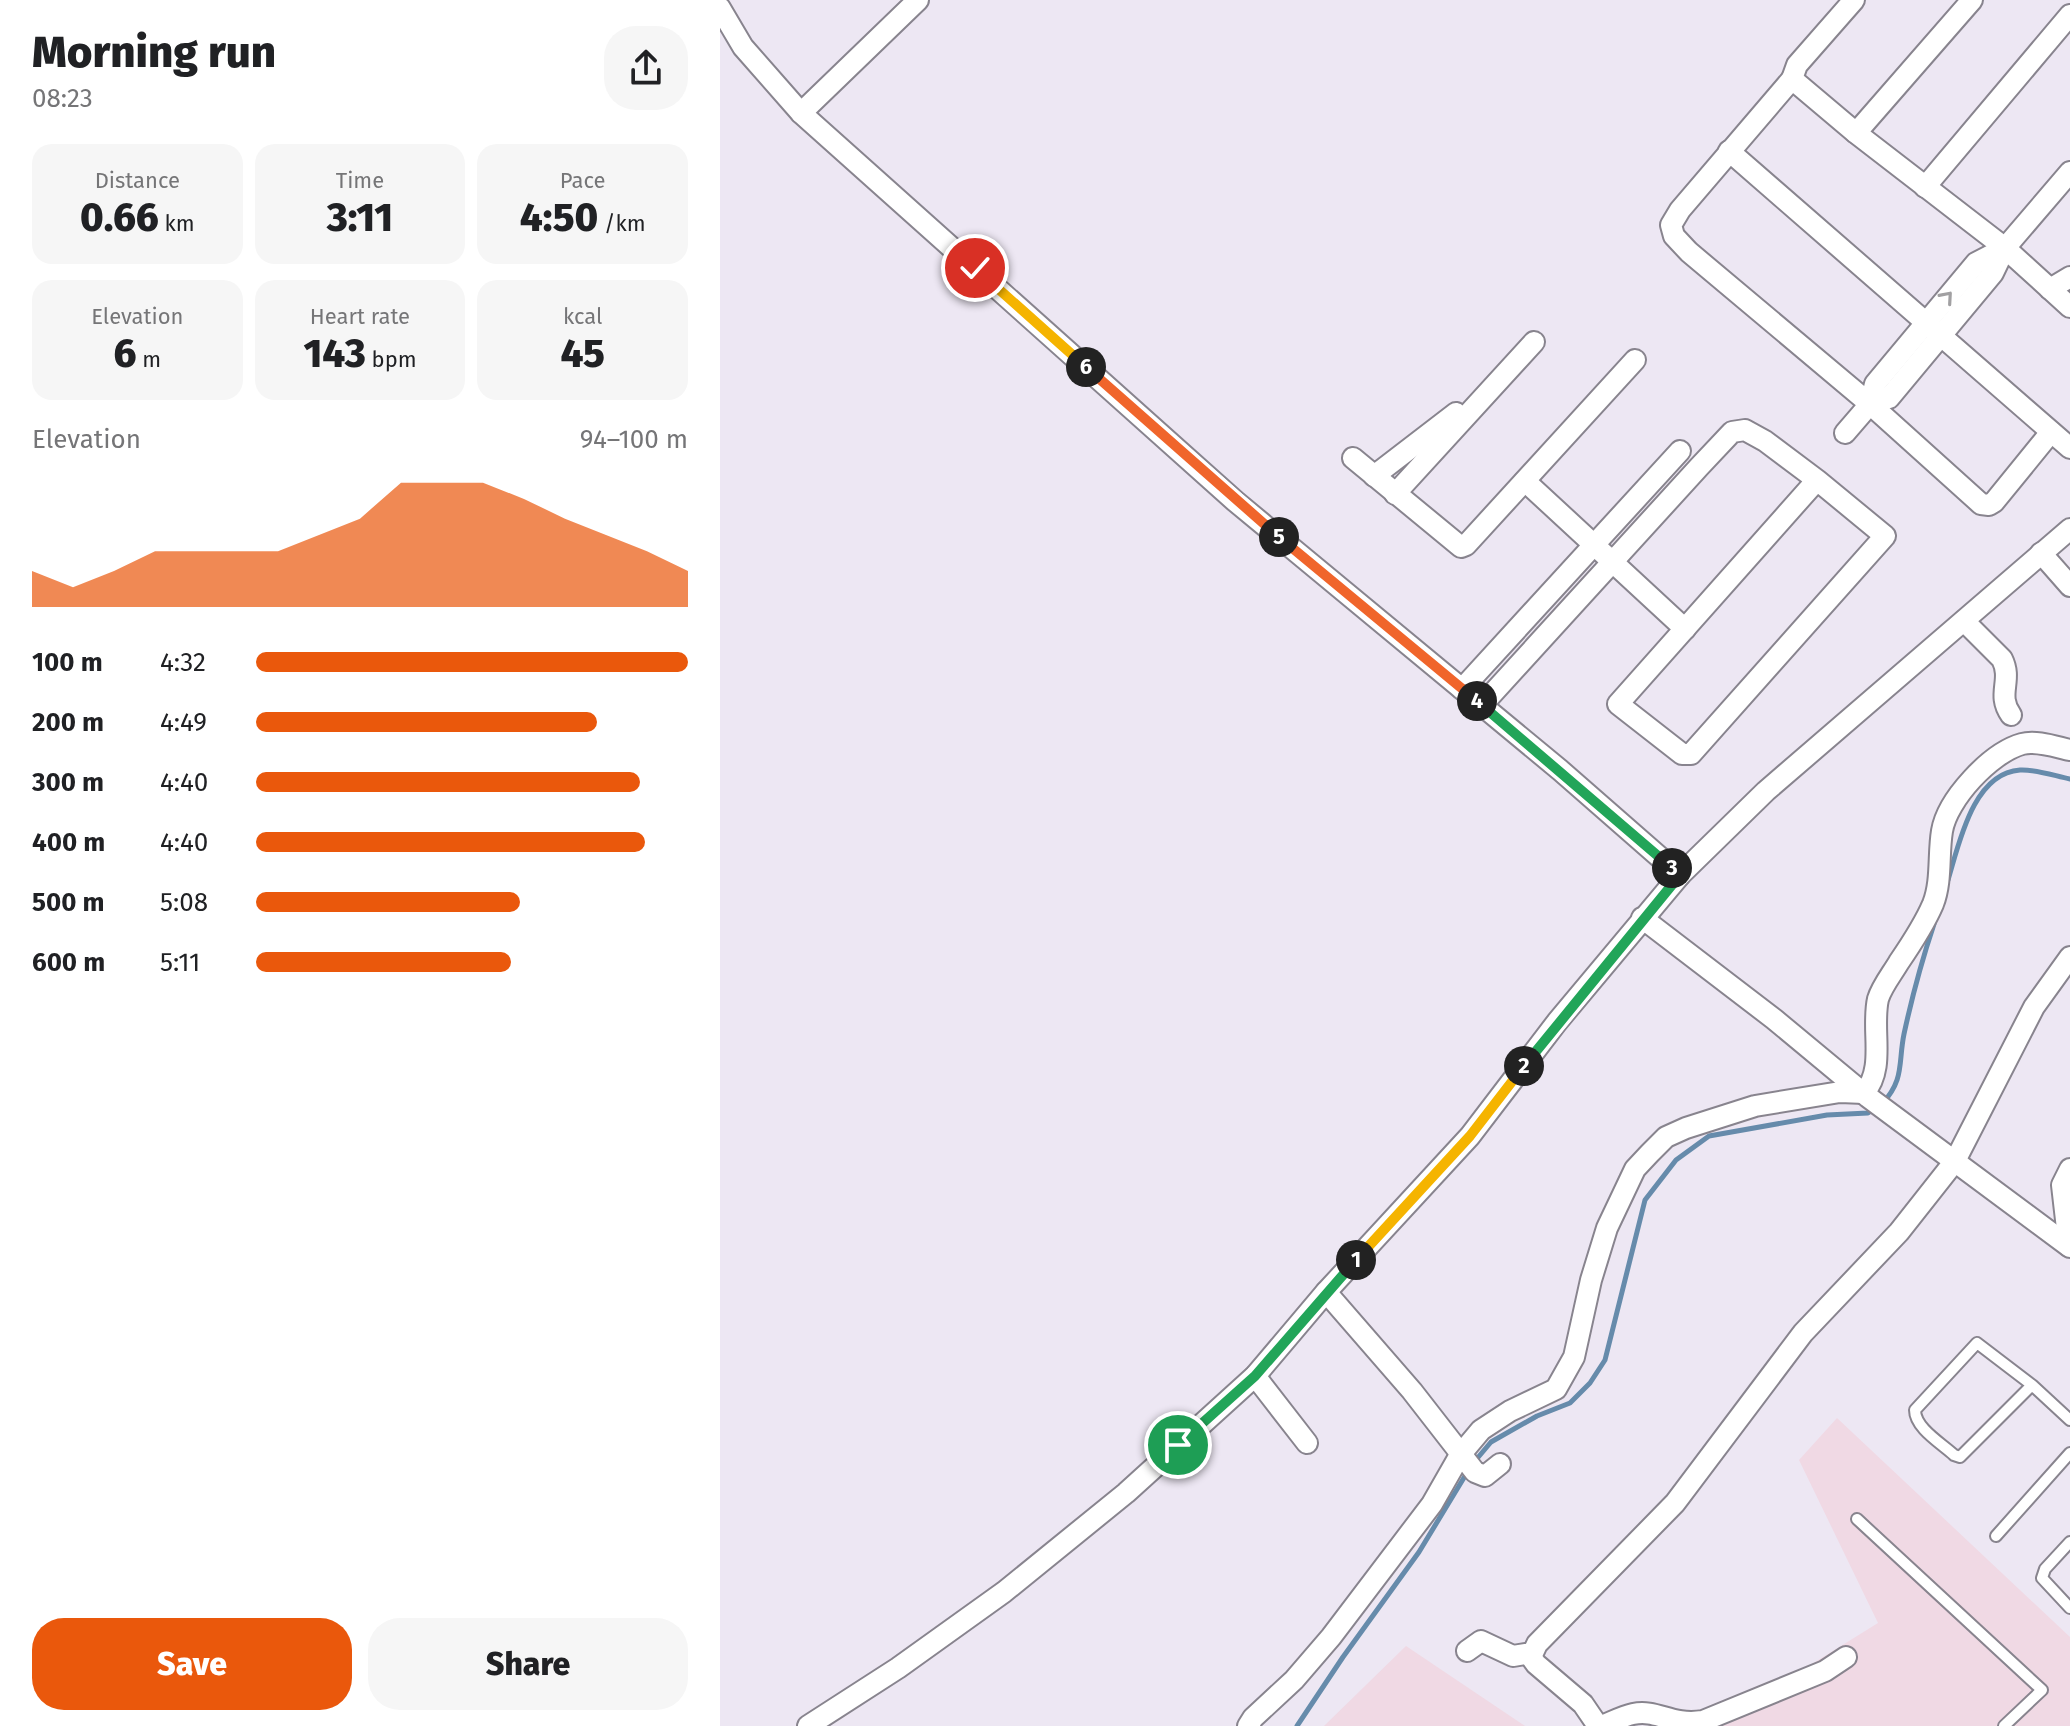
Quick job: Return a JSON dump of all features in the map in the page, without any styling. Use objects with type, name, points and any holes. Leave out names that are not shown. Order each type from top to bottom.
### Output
[{"type":"street","points":[[801,113],[918,0]]},
{"type":"street","points":[[1854,0],[1797,65],[1792,79],[1680,210],[1671,225],[1674,236],[1981,504],[1994,502],[2051,432]]},
{"type":"street","points":[[1856,133],[1972,0]]},
{"type":"street","points":[[720,8],[743,47],[801,113],[1235,501],[1482,705],[1680,875]]},
{"type":"street","points":[[1925,187],[2070,15]]},
{"type":"street","points":[[1792,79],[1856,133],[2005,248],[2070,307]]},
{"type":"street","points":[[1729,151],[2070,448]]},
{"type":"street","points":[[1845,433],[1870,404],[1875,384],[1933,329],[1976,263],[2005,248],[2070,172]]},
{"type":"street","points":[[2050,289],[2070,277]]},
{"type":"street","points":[[1395,494],[1534,342]]},
{"type":"street","points":[[1353,458],[1461,547],[1635,360]]},
{"type":"street","points":[[1374,476],[1500,379]]},
{"type":"street","points":[[1482,705],[1732,432],[1745,430],[1817,480],[1885,536],[1691,754],[1682,754],[1618,704],[1817,480]]},
{"type":"street","points":[[1462,689],[1680,451]]},
{"type":"street","points":[[1525,481],[1685,629]]},
{"type":"street","points":[[808,1726],[898,1668],[1004,1592],[1126,1493],[1255,1376],[1326,1292],[1470,1136],[1557,1022],[1680,875],[1766,791],[2070,529]]},
{"type":"street","points":[[2041,553],[2070,586]]},
{"type":"street","points":[[1964,621],[2002,659],[2007,674],[2003,698],[2011,715]]},
{"type":"street","points":[[1866,1095],[1875,1073],[1879,994],[1926,919],[1937,895],[1942,831],[1953,802],[1986,766],[2022,744],[2034,743],[2070,750]]},
{"type":"street","points":[[1642,918],[1774,1019],[1866,1095],[2069,1246]]},
{"type":"street","points":[[1846,1657],[1825,1671],[1703,1721],[1688,1725],[1650,1714],[1634,1714],[1600,1726],[1583,1704],[1531,1657],[1537,1644],[1675,1503],[1803,1333],[1899,1232],[1955,1161],[2034,1007],[2070,957]]},
{"type":"street","points":[[1248,1726],[1331,1637],[1466,1462],[1481,1430],[1518,1406],[1552,1392],[1566,1373],[1574,1357],[1591,1280],[1607,1228],[1635,1169],[1666,1137],[1755,1106],[1840,1092],[1866,1095]]},
{"type":"street","points":[[2069,1246],[2062,1185],[2070,1169]]},
{"type":"street","points":[[1326,1292],[1412,1391],[1466,1462],[1485,1476],[1500,1464]]},
{"type":"street","points":[[1255,1376],[1307,1443]]},
{"type":"street","points":[[1467,1651],[1481,1641],[1513,1656],[1532,1653]]},
{"type":"lane","points":[[2032,1385],[1960,1457],[1919,1423],[1914,1414],[1977,1343],[2032,1385],[2070,1420]]},
{"type":"lane","points":[[1996,1536],[2070,1453]]},
{"type":"lane","points":[[1857,1519],[2042,1690],[2004,1726]]},
{"type":"lane","points":[[2070,1542],[2045,1569],[2042,1578],[2070,1608]]},
{"type":"shaded area","points":[[1837,1418],[2070,1637],[2070,1726],[1658,1726],[1736,1711],[1878,1623],[1799,1460]]},
{"type":"shaded area","points":[[1406,1646],[1525,1726],[1324,1726]]},
{"type":"waterway","points":[[1948,880],[1970,813],[1990,783],[2004,774],[2020,770],[2070,779]]},
{"type":"waterway","points":[[1882,1104],[1897,1079],[1907,1020],[1934,924]]},
{"type":"waterway","points":[[1475,1461],[1491,1442],[1537,1416],[1570,1403],[1590,1383],[1605,1360],[1645,1200],[1676,1160],[1709,1136],[1827,1115],[1868,1113],[1874,1109]]},
{"type":"waterway","points":[[1297,1726],[1419,1552],[1468,1471]]},
{"type":"route","points":[[975,268],[1235,501],[1560,770],[1680,875],[1557,1022],[1442,1168],[1326,1292],[1255,1376],[1178,1445]]}]
